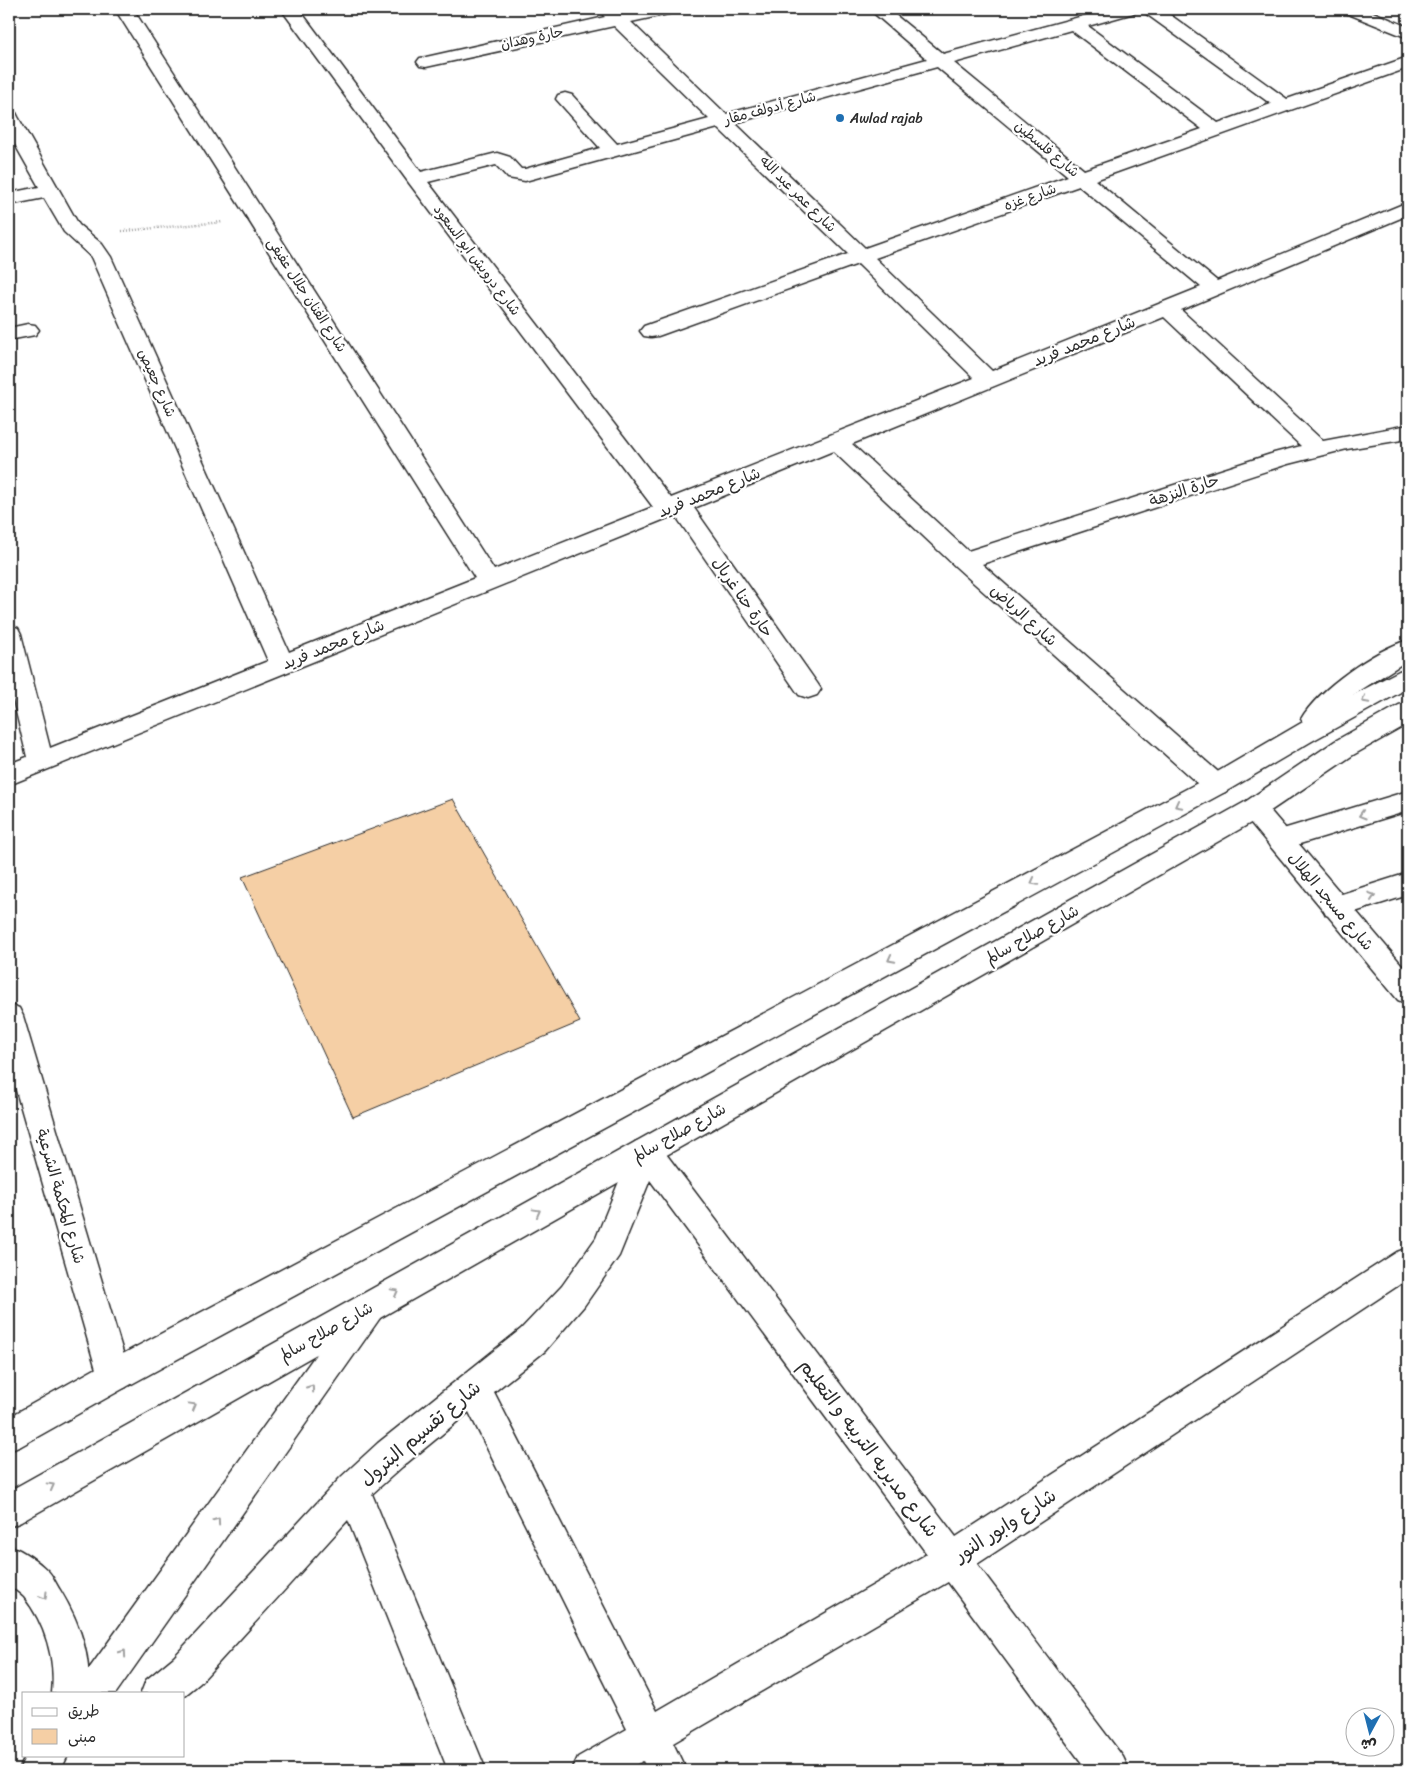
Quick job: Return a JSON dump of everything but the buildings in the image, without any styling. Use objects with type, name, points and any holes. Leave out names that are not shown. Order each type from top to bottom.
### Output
[{"type":"street","name":"شارع الفنان جلال عفيفى","points":[[124,9],[489,581]]},
{"type":"street","name":"شارع درويش ابو السعود","points":[[290,9],[416,179],[673,507]]},
{"type":"street","name":"حارة وهدان","points":[[426,62],[612,14],[667,9]]},
{"type":"street","name":"شارع فلسطين","points":[[878,9],[1215,289]]},
{"type":"street","name":"شارع أدولف مقار","points":[[416,179],[497,159],[503,161],[515,174],[525,175],[1128,9]]},
{"type":"street","points":[[1151,9],[1285,106]]},
{"type":"street","points":[[1352,9],[1408,33]]},
{"type":"street","points":[[1378,9],[1408,22]]},
{"type":"street","name":"شارع عمر عبد الله","points":[[612,14],[988,380]]},
{"type":"street","points":[[1074,24],[1217,130]]},
{"type":"street","name":"شارع غزه","points":[[651,332],[1408,62]]},
{"type":"street","points":[[565,99],[613,150]]},
{"type":"street","name":"شارع جعيص","points":[[9,117],[70,228],[95,248],[101,257],[282,664]]},
{"type":"street","points":[[9,199],[50,190]]},
{"type":"street","name":"شارع محمد فريد","points":[[9,775],[1215,289],[1408,208]]},
{"type":"street","points":[[1167,308],[1318,449]]},
{"type":"street","name":"حارة النزهة","points":[[964,561],[1282,458],[1318,449],[1408,432]]},
{"type":"street","name":"شارع الرياض","points":[[836,441],[964,561],[1216,785]]},
{"type":"street","name":"حارة حنا غربال","points":[[673,507],[808,689]]},
{"type":"street","points":[[9,634],[41,762]]},
{"type":"street","points":[[1303,734],[1320,711],[1341,691],[1365,673],[1408,649]]},
{"type":"street","points":[[9,1435],[114,1376],[1216,785],[1303,734],[1408,677]]},
{"type":"street","name":"شارع صلاح سالم","points":[[9,1510],[1254,809],[1344,748],[1408,712]]},
{"type":"street","name":"شارع صلاح سالم","points":[[1344,748],[1408,732]]},
{"type":"street","points":[[1280,840],[1408,801]]},
{"type":"street","name":"شارع مسجد الهلال","points":[[1254,809],[1408,992]]},
{"type":"street","points":[[1336,907],[1408,884]]},
{"type":"street","name":"شارع المحكمة الشرعية","points":[[9,1016],[114,1376]]},
{"type":"street","name":"شارع تقسيم البترول","points":[[160,1692],[187,1670],[353,1489],[390,1455],[533,1340],[573,1296],[608,1246],[646,1151]]},
{"type":"street","name":"شارع مديريه التربيه و التعليم","points":[[646,1151],[1110,1770]]},
{"type":"street","name":"شارع وابور النور","points":[[590,1770],[953,1559],[1408,1262]]},
{"type":"street","points":[[95,1692],[369,1307]]},
{"type":"street","points":[[474,1387],[667,1770]]},
{"type":"street","points":[[353,1489],[467,1770]]},
{"type":"street","points":[[9,1563],[36,1584],[61,1625],[72,1676],[70,1692]]},
{"type":"street","points":[[38,1770],[48,1756]]},
{"type":"path","points":[[78,235],[258,219]]},
{"type":"place","name":"Awlad rajab","points":[[840,118]]}]
